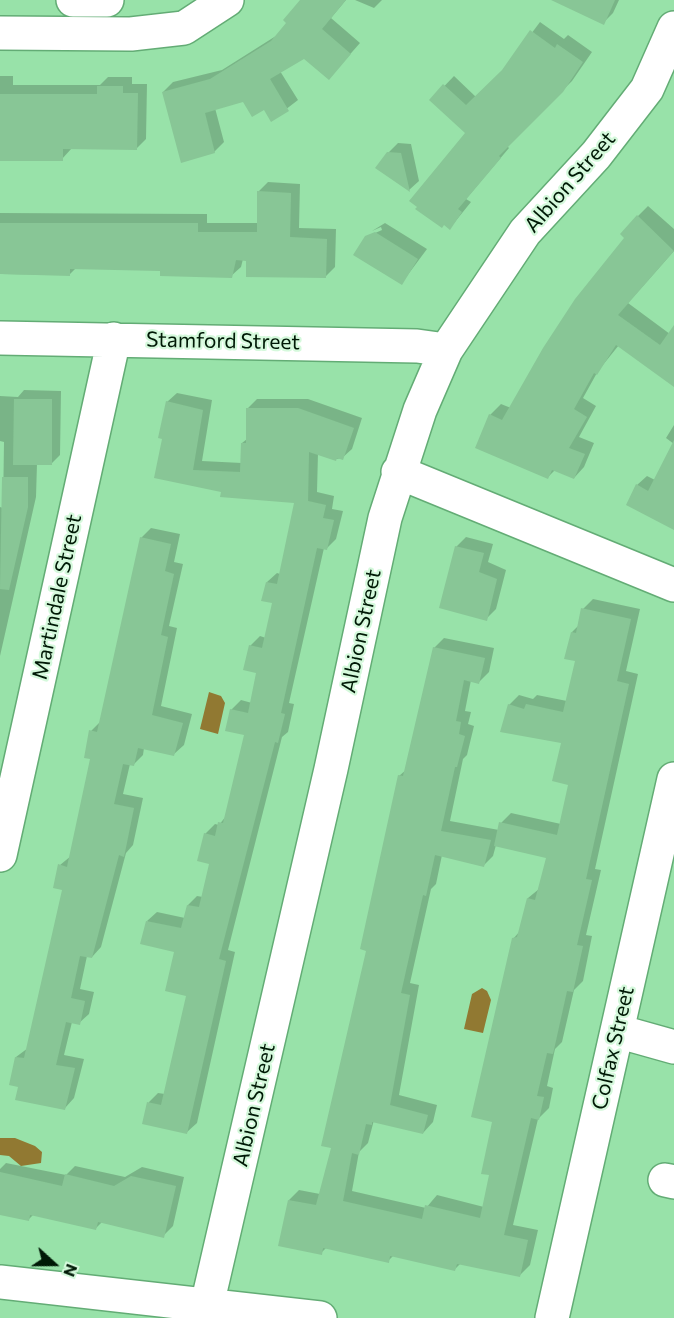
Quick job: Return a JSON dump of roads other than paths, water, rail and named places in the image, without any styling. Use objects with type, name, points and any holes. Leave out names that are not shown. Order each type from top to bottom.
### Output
[{"type":"street","points":[[73,0],[107,0]]},
{"type":"street","points":[[0,33],[131,34],[184,28],[227,0]]},
{"type":"street","name":"Albion Street","points":[[207,1305],[326,793],[385,518],[398,472],[446,350],[525,232],[596,155],[647,89],[674,28]]},
{"type":"street","name":"Stamford Street","points":[[0,338],[417,346],[446,350]]},
{"type":"street","name":"Martindale Street","points":[[0,855],[114,339]]},
{"type":"street","points":[[398,472],[674,585]]},
{"type":"street","name":"Colfax Street","points":[[552,1318],[674,779]]},
{"type":"street","points":[[617,1031],[674,1047]]},
{"type":"street","points":[[0,1282],[320,1318]]}]
